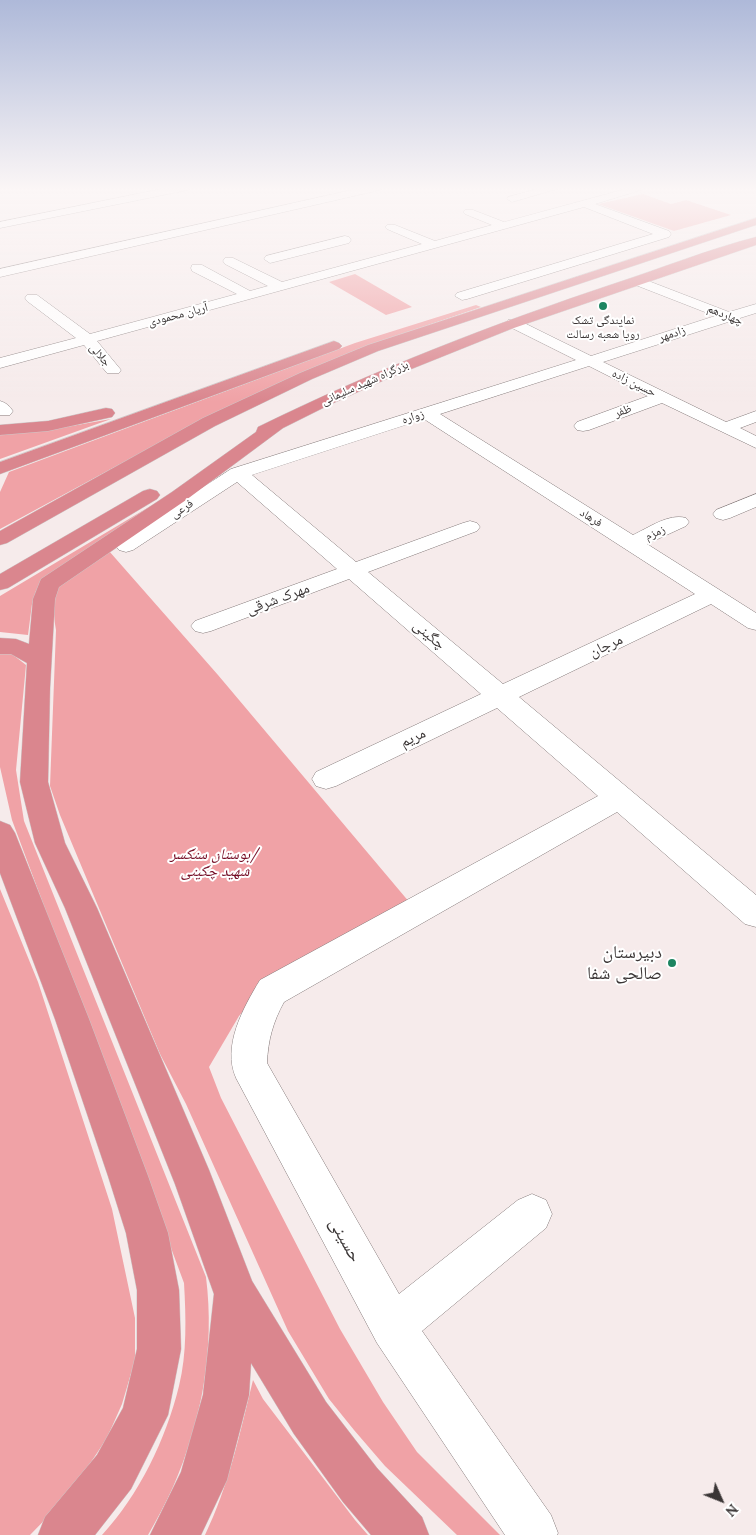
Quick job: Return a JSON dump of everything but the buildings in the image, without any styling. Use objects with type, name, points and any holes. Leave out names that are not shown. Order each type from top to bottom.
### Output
[{"type":"highway","name":"بزرگراه شهید سلیمانی","points":[[0,539],[209,422],[306,376],[373,348],[641,259]]},
{"type":"highway","name":"بزرگراه شهید سلیمانی","points":[[0,583],[214,458],[348,388],[512,323],[703,259]]},
{"type":"highway","points":[[458,302],[607,270]]},
{"type":"highway","points":[[0,468],[279,365],[409,321],[390,326]]},
{"type":"highway","points":[[0,430],[48,426],[92,417],[271,358],[345,338]]},
{"type":"highway","points":[[279,423],[179,496],[49,584],[44,598],[39,660],[34,782],[50,843],[84,917],[195,1184],[234,1294],[310,1418],[360,1485],[404,1535]]},
{"type":"highway","points":[[0,646],[16,647],[39,660]]},
{"type":"highway","points":[[0,833],[72,1019],[128,1176],[147,1233],[158,1290],[159,1349],[145,1415],[114,1472],[63,1535]]},
{"type":"highway","points":[[175,1535],[203,1480],[226,1395],[234,1294]]},
{"type":"street","points":[[0,273],[63,259]]},
{"type":"street","points":[[329,259],[350,268]]},
{"type":"street","name":"آریان محمودی","points":[[0,363],[385,259]]},
{"type":"street","points":[[458,302],[591,259]]},
{"type":"street","points":[[229,260],[281,287]]},
{"type":"street","points":[[197,268],[250,296]]},
{"type":"street","name":"چهاردهم","points":[[638,280],[749,325]]},
{"type":"street","points":[[728,316],[734,303],[756,294]]},
{"type":"street","name":"جلالی","points":[[32,298],[87,339],[113,370]]},
{"type":"street","points":[[728,316],[756,308]]},
{"type":"street","name":"زادمهر","points":[[589,361],[728,316]]},
{"type":"street","name":"حسین زاده","points":[[512,323],[756,443]]},
{"type":"street","name":"زواره","points":[[238,473],[589,361]]},
{"type":"street","name":"ظفر","points":[[583,426],[662,397]]},
{"type":"street","name":"فرهاد","points":[[426,413],[756,623]]},
{"type":"street","points":[[726,428],[756,416]]},
{"type":"street","name":"فرعی","points":[[126,546],[238,473]]},
{"type":"street","name":"چگینی","points":[[238,473],[756,914]]},
{"type":"street","points":[[723,514],[756,500]]},
{"type":"street","name":"زمزم","points":[[631,544],[679,522]]},
{"type":"street","points":[[353,571],[470,527]]},
{"type":"street","name":"مهرک شرقی","points":[[203,626],[353,571]]},
{"type":"street","name":"مرجان","points":[[500,696],[712,595]]},
{"type":"street","name":"مریم","points":[[326,779],[500,696]]},
{"type":"street","name":"حسینی","points":[[533,1533],[393,1326],[250,1066],[250,1039],[259,1013],[272,991],[619,798]]},
{"type":"street","points":[[393,1326],[532,1214]]},
{"type":"green space","points":[[355,274],[412,307],[386,315],[329,282]]},
{"type":"green space","points":[[476,305],[481,307],[364,347],[163,441],[0,529],[0,492],[9,472],[355,343]]},
{"type":"green space","points":[[111,419],[0,459],[0,435],[60,428]]},
{"type":"green space","points":[[174,492],[36,591],[32,604],[28,635],[0,632],[0,596]]},
{"type":"green space","name":"بوستان سنگسر/ شهید چگینی","points":[[109,551],[218,675],[410,903],[273,976],[239,1016],[209,1067],[221,1098],[340,1329],[383,1402],[417,1452],[500,1535],[457,1535],[385,1466],[329,1399],[288,1331],[186,1104],[160,1054],[60,815],[50,786],[56,630],[54,601],[56,591],[64,580]]},
{"type":"green space","points":[[0,651],[12,654],[26,665],[16,770],[24,821],[206,1277],[209,1331],[204,1384],[199,1411],[173,1487],[148,1535],[102,1535],[128,1502],[139,1484],[150,1465],[167,1426],[182,1374],[185,1348],[184,1283],[12,820],[0,767]]},
{"type":"green space","points":[[0,889],[38,982],[112,1209],[135,1318],[135,1360],[122,1404],[107,1438],[69,1495],[30,1535],[0,1535]]},
{"type":"green space","points":[[253,1380],[263,1399],[368,1535],[205,1535],[227,1478]]},
{"type":"place","name":"نمایندگی تشک رویا شعبه رسالت","points":[[603,306]]},
{"type":"place","name":"دبیرستان صالحی شفا","points":[[672,963]]}]
